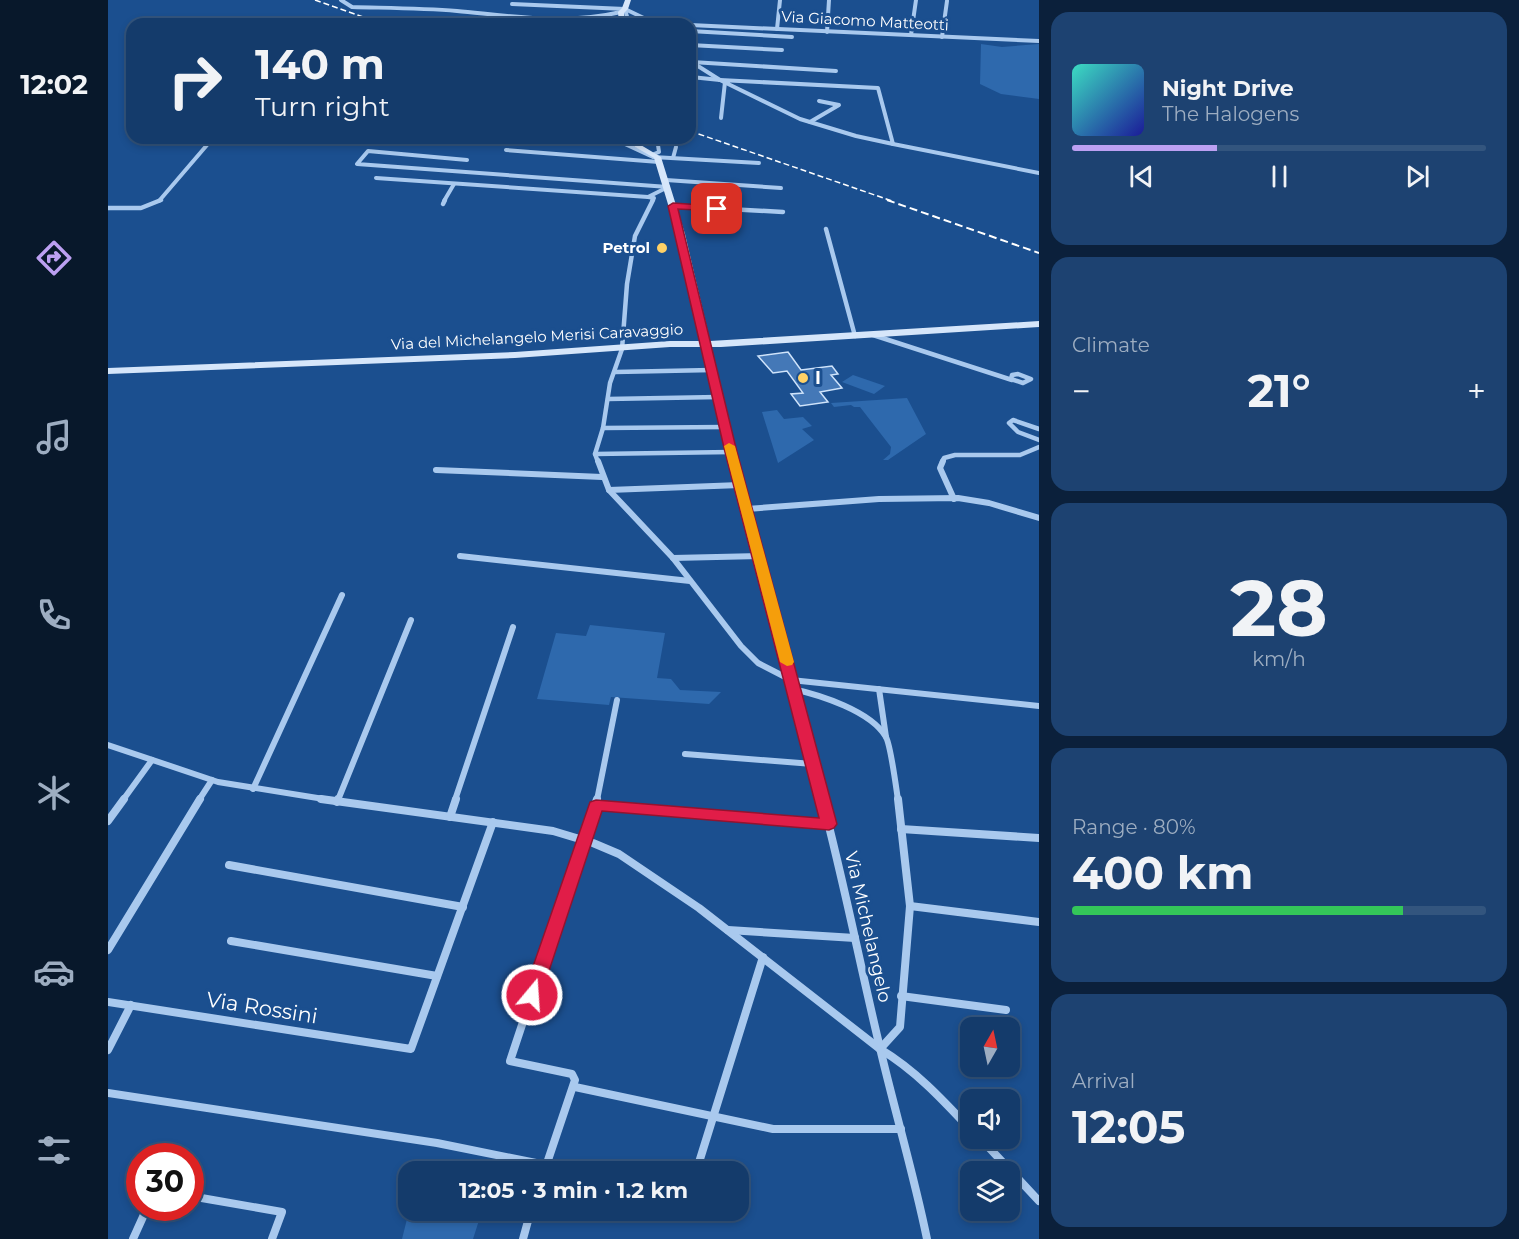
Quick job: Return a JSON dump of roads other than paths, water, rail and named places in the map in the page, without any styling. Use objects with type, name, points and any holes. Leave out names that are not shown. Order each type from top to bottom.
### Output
[{"type":"street","points":[[341,0],[352,7],[447,10],[516,17],[598,17],[623,11]]},
{"type":"street","points":[[622,18],[628,0]]},
{"type":"street","points":[[777,29],[780,0]]},
{"type":"street","points":[[827,32],[829,0]]},
{"type":"street","points":[[912,36],[916,0]]},
{"type":"street","points":[[942,37],[947,1]]},
{"type":"street","points":[[512,4],[623,11],[639,18]]},
{"type":"street","points":[[623,11],[626,18]]},
{"type":"street","name":"Via Giacomo Matteotti","points":[[696,25],[1039,41]]},
{"type":"street","points":[[700,25],[702,32]]},
{"type":"street","points":[[696,32],[792,36]]},
{"type":"street","points":[[696,45],[783,50]]},
{"type":"street","points":[[696,66],[836,71]]},
{"type":"street","points":[[696,68],[810,122],[893,144],[1039,173]]},
{"type":"street","points":[[696,80],[878,88],[893,144]]},
{"type":"street","points":[[721,118],[725,82]]},
{"type":"street","points":[[810,122],[839,105],[819,101]]},
{"type":"street","points":[[108,208],[141,208],[159,202],[208,144]]},
{"type":"street","points":[[624,144],[658,161]]},
{"type":"street","points":[[633,144],[658,161]]},
{"type":"street","points":[[658,144],[658,161],[673,206],[706,344]]},
{"type":"street","points":[[673,158],[676,147]]},
{"type":"street","points":[[506,150],[658,161],[673,158],[759,163]]},
{"type":"street","points":[[467,159],[368,151],[357,164],[667,184],[781,188]]},
{"type":"street","points":[[376,178],[654,198],[635,236],[627,284],[622,349],[595,454],[602,477],[609,490],[673,558],[741,646],[758,663],[791,680],[1039,706]]},
{"type":"street","points":[[443,204],[454,184]]},
{"type":"street","points":[[648,197],[667,184]]},
{"type":"street","points":[[673,206],[783,212]]},
{"type":"street","points":[[826,229],[855,336]]},
{"type":"street","points":[[670,344],[692,334],[700,322]]},
{"type":"street","name":"Via del Michelangelo Merisi Caravaggio","points":[[108,371],[622,349],[670,344],[855,336],[1039,324]]},
{"type":"street","points":[[873,335],[1012,380]]},
{"type":"street","name":"Via Michelangelo","points":[[706,344],[731,452],[829,824],[880,1048],[927,1239]]},
{"type":"street","points":[[615,372],[712,370]]},
{"type":"street","points":[[608,399],[718,397]]},
{"type":"street","points":[[1039,429],[1013,420],[1009,423],[1018,432],[1039,440]]},
{"type":"street","points":[[603,428],[725,427]]},
{"type":"street","points":[[954,498],[940,468],[944,458],[955,455],[1020,455],[1038,448]]},
{"type":"street","points":[[595,454],[731,452]]},
{"type":"street","points":[[436,470],[602,477]]},
{"type":"street","points":[[609,490],[740,485]]},
{"type":"street","points":[[747,509],[780,508],[825,502],[954,498],[1039,518]]},
{"type":"street","points":[[460,556],[690,581]]},
{"type":"street","points":[[673,558],[760,556]]},
{"type":"street","points":[[254,789],[342,596]]},
{"type":"street","points":[[337,802],[411,620]]},
{"type":"street","points":[[450,817],[513,627]]},
{"type":"street","points":[[793,689],[819,695],[862,714],[886,737]]},
{"type":"street","points":[[879,689],[898,799],[910,906],[900,996],[900,1027],[880,1048]]},
{"type":"street","points":[[548,1161],[575,1087],[575,1080],[572,1074],[510,1061],[596,805],[617,700]]},
{"type":"street","points":[[108,745],[212,780],[254,789],[553,831],[619,854],[727,930],[880,1048],[901,1060],[925,1080],[960,1118]]},
{"type":"street","points":[[685,754],[813,764]]},
{"type":"street","points":[[108,821],[152,760]]},
{"type":"street","points":[[108,950],[212,780]]},
{"type":"street","points":[[596,805],[829,824]]},
{"type":"street","points":[[231,941],[437,976],[493,822]]},
{"type":"street","points":[[901,829],[1039,838]]},
{"type":"street","points":[[229,866],[463,906]]},
{"type":"street","points":[[910,906],[1039,922]]},
{"type":"street","points":[[727,930],[855,938]]},
{"type":"street","points":[[700,1161],[763,957]]},
{"type":"street","name":"Via Rossini","points":[[108,1002],[411,1049],[437,976]]},
{"type":"street","points":[[900,996],[1006,1010]]},
{"type":"street","points":[[108,1050],[131,1005]]},
{"type":"street","points":[[575,1087],[773,1129],[901,1129]]},
{"type":"street","points":[[108,1093],[437,1143],[515,1161]]},
{"type":"street","points":[[990,1149],[1039,1201]]},
{"type":"street","points":[[204,1198],[282,1212],[272,1239]]},
{"type":"street","points":[[132,1239],[141,1221]]},
{"type":"street","points":[[523,1239],[528,1221]]},
{"type":"railway","points":[[315,0],[366,18]]},
{"type":"railway","points":[[696,133],[892,201]]},
{"type":"railway","points":[[887,200],[1039,253]]},
{"type":"place","name":"Petrol","points":[[662,248]]},
{"type":"place","name":"I","points":[[803,378]]}]
